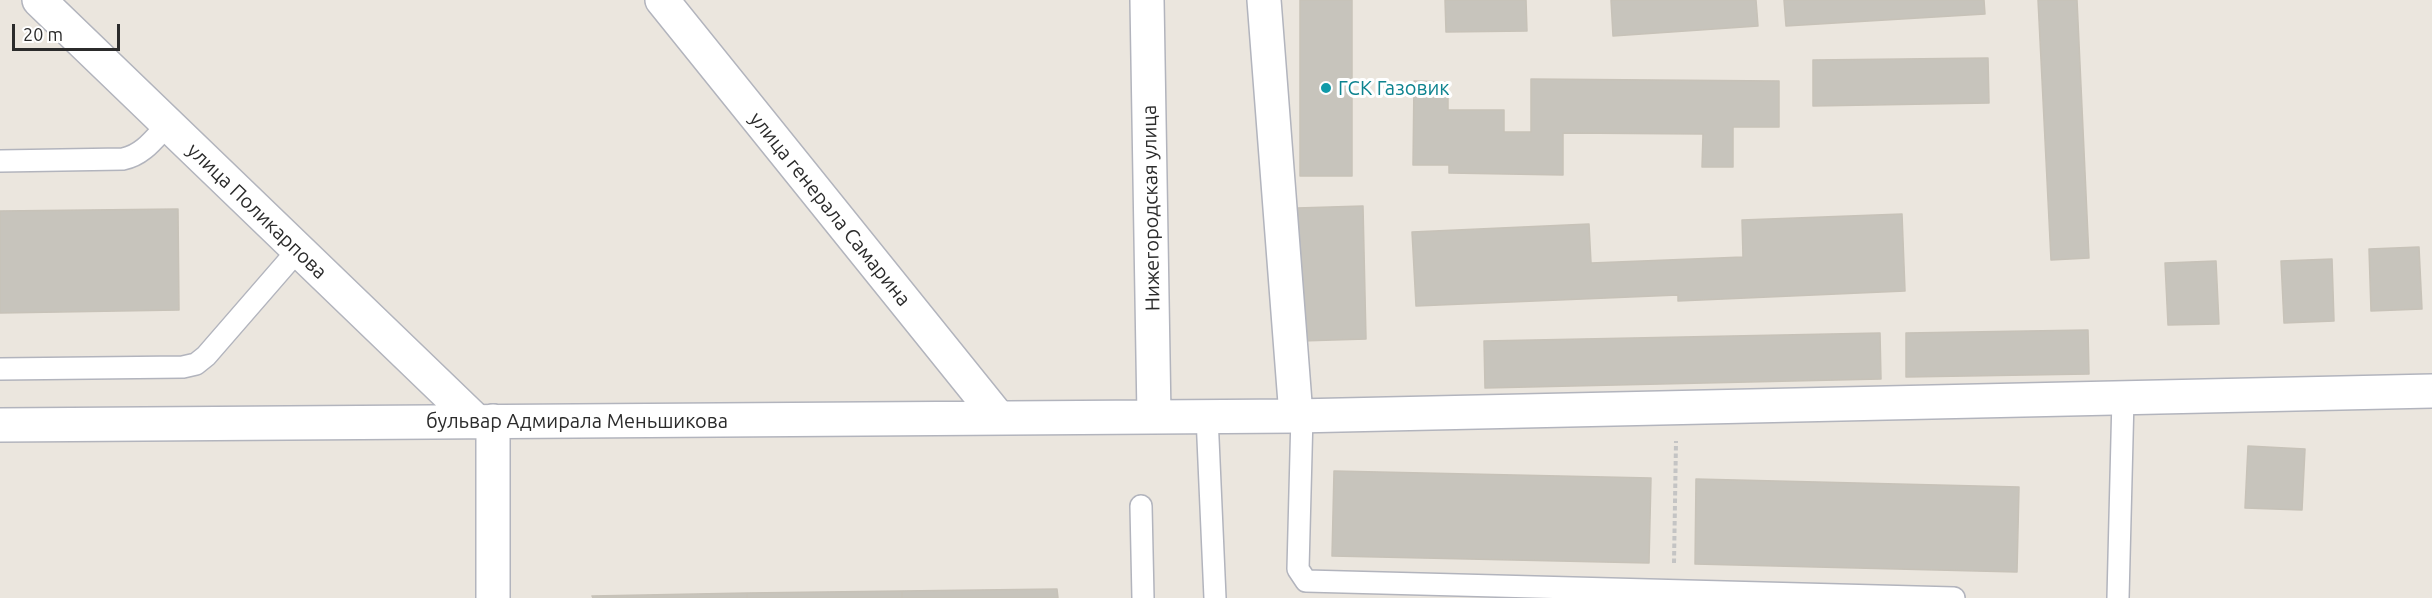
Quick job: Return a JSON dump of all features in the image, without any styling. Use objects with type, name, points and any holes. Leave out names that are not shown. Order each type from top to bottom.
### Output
[{"type":"street","name":"улица Поликарпова","points":[[39,0],[298,250],[485,421]]},
{"type":"street","name":"улица генерала Самарина","points":[[662,0],[998,417]]},
{"type":"street","name":"Нижегородская улица","points":[[1148,0],[1154,416]]},
{"type":"street","points":[[1264,0],[1299,416]]},
{"type":"street","name":"бульвар Адмирала Меньшикова","points":[[0,425],[1299,416],[2432,392]]},
{"type":"street","points":[[485,421],[493,598]]},
{"type":"lane","points":[[0,161],[133,157],[168,124]]},
{"type":"lane","points":[[0,369],[183,367],[196,364],[206,356],[298,250]]},
{"type":"lane","points":[[2118,598],[2123,398]]},
{"type":"lane","points":[[1207,416],[1215,598]]},
{"type":"lane","points":[[1299,416],[1298,569],[1306,581],[1954,598]]},
{"type":"lane","points":[[1141,506],[1143,598]]},
{"type":"path","points":[[1673,591],[1677,408]]},
{"type":"building","name":"ГСК Газовик","points":[[1300,0],[1352,0],[1352,176],[1300,176]]},
{"type":"building","points":[[1445,0],[1526,0],[1527,31],[1446,32]]},
{"type":"building","points":[[1611,0],[1756,0],[1758,26],[1613,36]]},
{"type":"building","points":[[1784,0],[1984,0],[1985,14],[1786,26]]},
{"type":"building","points":[[2038,0],[2077,0],[2089,258],[2051,260]]},
{"type":"building","points":[[1988,58],[1989,103],[1813,106],[1813,60]]},
{"type":"building","points":[[1531,79],[1779,81],[1779,127],[1733,127],[1733,167],[1702,167],[1703,134],[1563,133],[1563,175],[1449,173],[1449,165],[1413,165],[1414,81],[1448,82],[1448,110],[1504,110],[1504,132],[1531,132]]},
{"type":"building","points":[[1363,206],[1366,339],[1301,341],[1297,208]]},
{"type":"building","points":[[178,209],[179,310],[0,313],[0,211]]},
{"type":"building","points":[[1902,214],[1905,291],[1678,301],[1678,295],[1416,306],[1412,232],[1589,224],[1591,263],[1743,257],[1742,220]]},
{"type":"building","points":[[2419,247],[2422,309],[2371,311],[2369,249]]},
{"type":"building","points":[[2332,259],[2334,321],[2284,323],[2281,261]]},
{"type":"building","points":[[2216,261],[2219,324],[2168,325],[2165,263]]},
{"type":"building","points":[[2088,330],[2089,374],[1906,377],[1906,333]]},
{"type":"building","points":[[1880,333],[1881,379],[1485,388],[1484,341]]},
{"type":"building","points":[[2248,446],[2305,449],[2302,510],[2245,508]]},
{"type":"building","points":[[1334,471],[1651,478],[1649,563],[1332,556]]},
{"type":"building","points":[[1696,479],[2019,487],[2017,572],[1695,564]]},
{"type":"building","points":[[1057,589],[1058,598],[902,598],[902,591]]},
{"type":"building","points":[[902,591],[902,598],[747,598],[747,593]]},
{"type":"building","points":[[747,593],[747,598],[593,598],[592,596]]},
{"type":"place","name":"ГСК Газовик","points":[[1326,88]]}]
